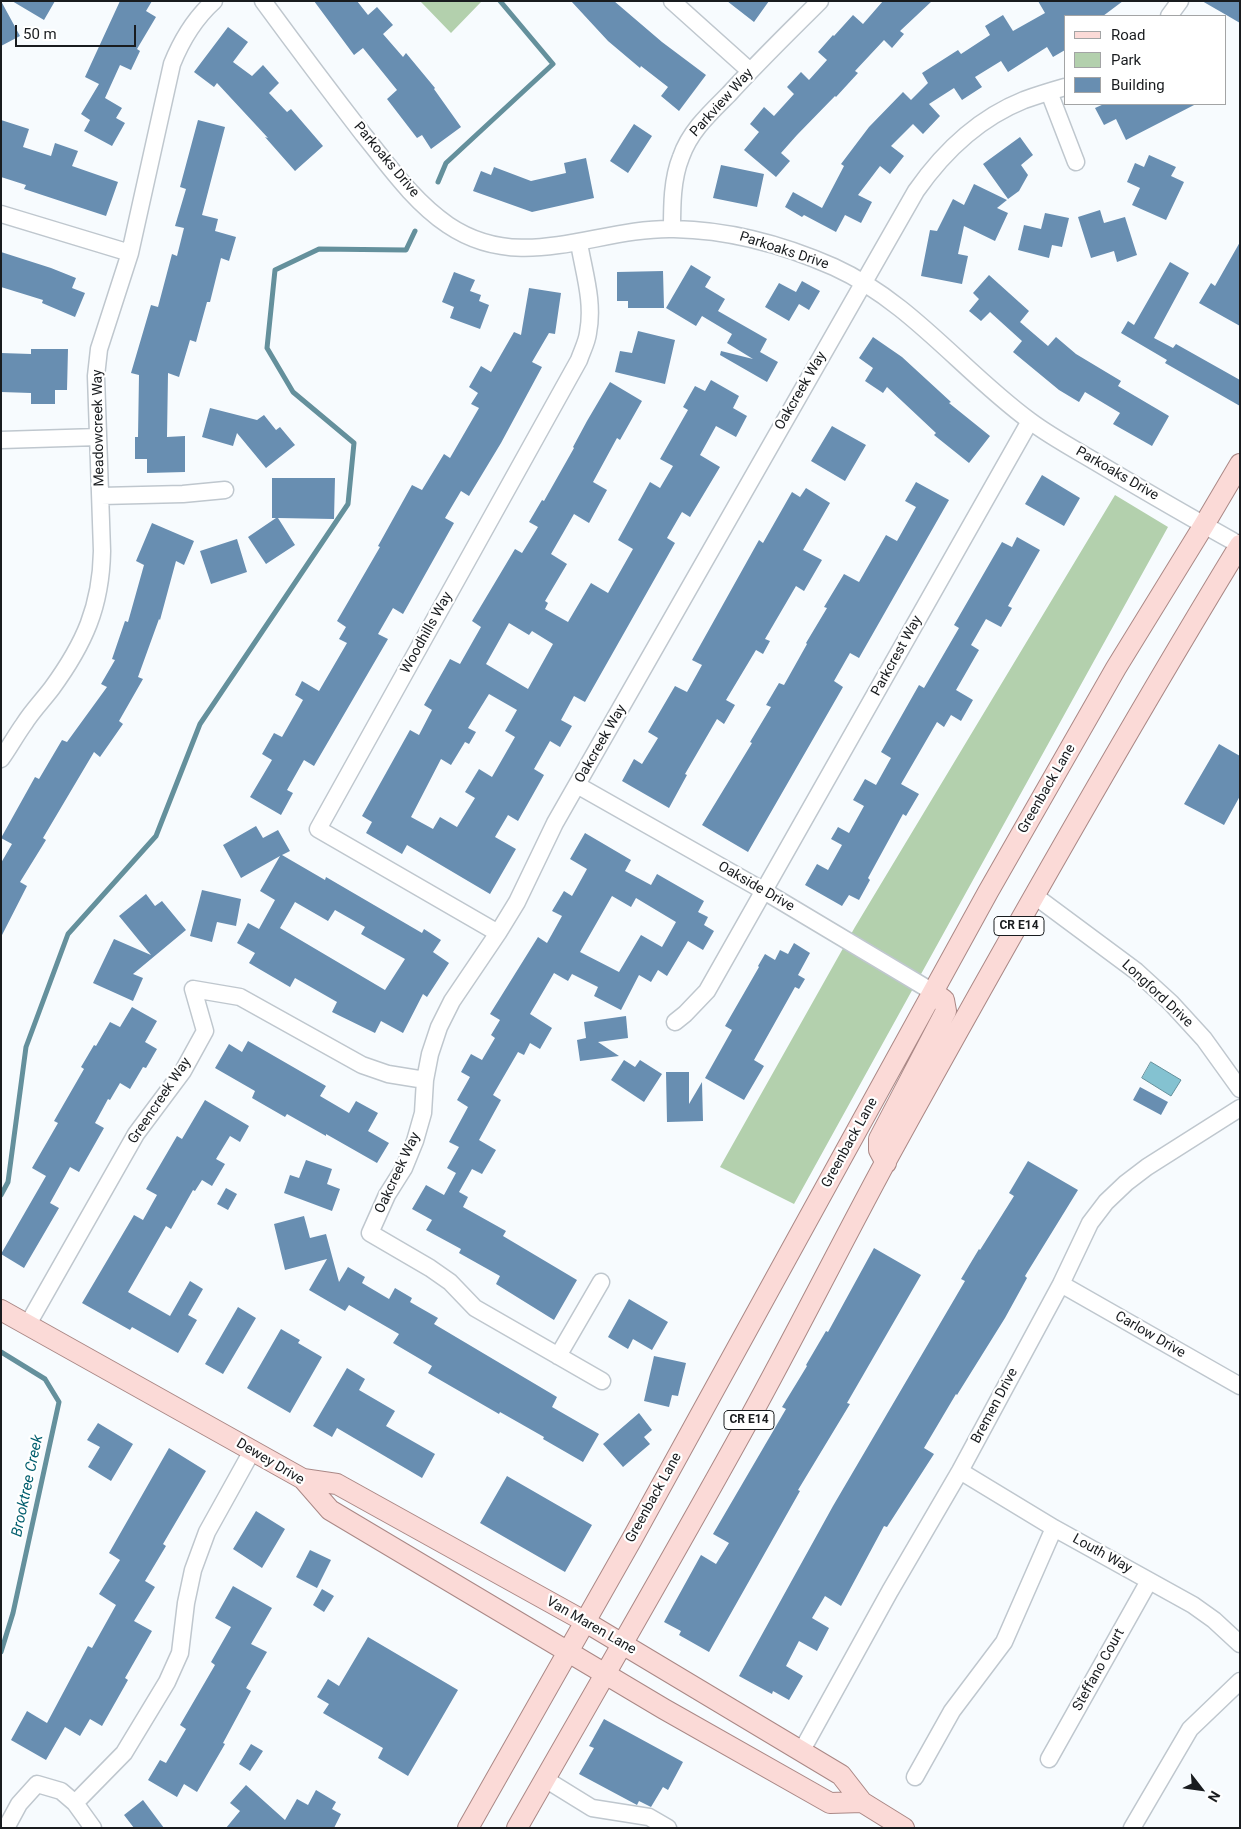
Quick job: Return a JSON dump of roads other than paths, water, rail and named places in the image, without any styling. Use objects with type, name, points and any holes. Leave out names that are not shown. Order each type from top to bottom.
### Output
[{"type":"main road","name":"Greenback Lane","points":[[468,1828],[654,1500],[933,992],[1116,668],[1240,464]]},
{"type":"main road","name":"CR E14","points":[[517,1828],[749,1419],[886,1163],[1035,896],[1153,689],[1240,545]]},
{"type":"main road","points":[[886,1163],[879,1150],[879,1139],[946,1011],[944,1000],[933,992]]},
{"type":"main road","name":"Dewey Drive","points":[[1,1310],[303,1479],[330,1510],[605,1674]]},
{"type":"main road","name":"Van Maren Lane","points":[[303,1479],[337,1484],[584,1621],[841,1775],[862,1802],[904,1828]]},
{"type":"main road","points":[[605,1674],[830,1803],[862,1802]]},
{"type":"street","name":"Meadowcreek Way","points":[[1,760],[24,723],[69,664],[83,639],[94,609],[101,577],[101,496],[96,376],[99,349],[130,253],[172,64],[180,44],[191,25],[214,1]]},
{"type":"street","name":"Parkoaks Drive","points":[[263,1],[326,87],[395,174],[412,193],[449,225],[470,237],[518,249],[672,229],[739,235],[776,245],[833,267],[863,282],[909,315],[1030,421],[1240,545]]},
{"type":"street","points":[[672,1],[750,71]]},
{"type":"street","name":"Parkview Way","points":[[672,229],[672,207],[677,169],[685,147],[697,127],[820,1]]},
{"type":"street","points":[[1170,15],[1180,1]]},
{"type":"street","name":"Oakcreek Way","points":[[602,1381],[475,1308],[450,1282],[370,1233],[387,1195],[404,1168],[415,1141],[424,1113],[425,1080],[430,1054],[439,1027],[452,1001],[517,902],[555,823],[916,190],[945,153],[969,132],[1002,110],[1024,100],[1064,86]]},
{"type":"street","points":[[1049,92],[1076,162]]},
{"type":"street","points":[[1,214],[130,253]]},
{"type":"street","name":"Woodhills Way","points":[[498,933],[318,829],[579,360],[588,335],[590,312],[579,242]]},
{"type":"street","name":"Parkcrest Way","points":[[675,1022],[707,991],[1030,421]]},
{"type":"street","points":[[1,440],[98,437]]},
{"type":"street","points":[[101,496],[183,494],[225,490]]},
{"type":"street","name":"Oakside Drive","points":[[577,785],[764,891],[933,992]]},
{"type":"street","name":"Longford Drive","points":[[1035,896],[1136,971],[1172,1003],[1204,1039],[1240,1089]]},
{"type":"street","name":"Greencreek Way","points":[[28,1324],[136,1134],[183,1070],[205,1030],[193,989],[240,997],[362,1065],[388,1074],[425,1080]]},
{"type":"street","name":"Bremen Drive","points":[[801,1752],[890,1591],[960,1471],[1061,1284],[1090,1223],[1106,1202],[1126,1183],[1147,1167],[1240,1108]]},
{"type":"street","points":[[558,1356],[601,1282]]},
{"type":"street","name":"Carlow Drive","points":[[1061,1284],[1240,1386]]},
{"type":"street","points":[[75,1804],[124,1753],[167,1682],[180,1654],[186,1603],[193,1570],[207,1532],[252,1451]]},
{"type":"street","name":"Louth Way","points":[[960,1471],[1054,1528],[1193,1605],[1214,1620],[1240,1644]]},
{"type":"street","points":[[915,1777],[952,1711],[1004,1642],[1054,1528]]},
{"type":"street","name":"Steffano Court","points":[[1049,1759],[1149,1581]]},
{"type":"street","points":[[1132,1828],[1190,1729],[1240,1682]]},
{"type":"street","points":[[545,1779],[592,1808],[649,1817],[668,1828]]},
{"type":"street","points":[[6,1828],[19,1804],[37,1784],[61,1792],[75,1804],[93,1828]]},
{"type":"water","points":[[1151,1062],[1181,1080],[1171,1096],[1142,1078]]},
{"type":"waterway","points":[[438,182],[446,163],[553,64],[500,1]]},
{"type":"waterway","points":[[1,1195],[8,1182],[26,1047],[68,934],[156,836],[200,724],[348,504],[354,443],[293,392],[267,348],[275,270],[319,249],[406,250],[415,231]]},
{"type":"waterway","name":"Brooktree Creek","points":[[1,1352],[45,1379],[59,1402],[13,1613],[1,1652]]}]
